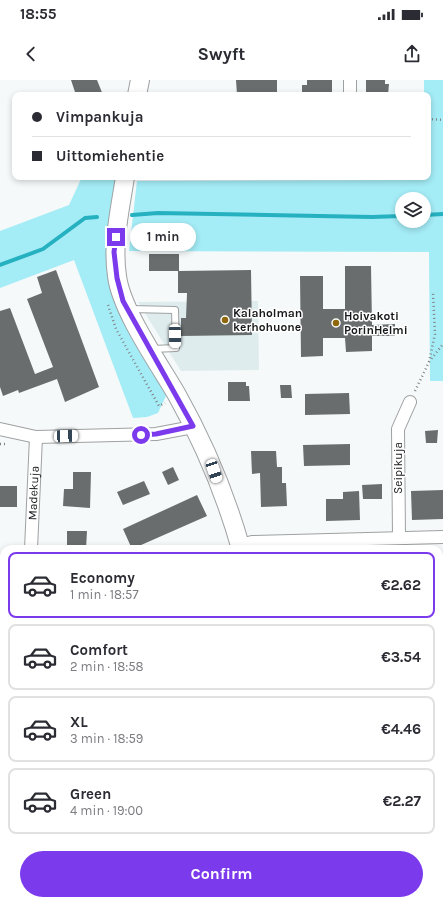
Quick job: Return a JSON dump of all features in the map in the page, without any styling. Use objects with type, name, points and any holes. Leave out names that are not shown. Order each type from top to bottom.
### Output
[{"type":"street","points":[[138,92],[140,80]]},
{"type":"street","points":[[350,80],[350,92]]},
{"type":"street","points":[[125,180],[114,252],[117,278],[123,301],[193,426],[214,471],[239,545]]},
{"type":"street","name":"Seipikuja","points":[[399,537],[398,429],[410,402]]},
{"type":"street","points":[[0,429],[36,437],[156,434],[193,426]]},
{"type":"street","name":"Madekuja","points":[[31,545],[36,437]]},
{"type":"street","points":[[245,545],[252,542],[443,537]]},
{"type":"lane","points":[[128,309],[175,310],[176,348],[150,349]]},
{"type":"path","points":[[431,119],[443,120]]},
{"type":"path","points":[[410,402],[428,362],[435,334],[434,293]]},
{"type":"path","points":[[428,362],[443,344]]},
{"type":"shaded area","points":[[424,80],[443,80],[443,381],[430,381],[429,252],[129,251],[137,181],[431,180],[431,92],[424,92]]},
{"type":"shaded area","points":[[81,180],[116,180],[109,263],[163,384],[166,396],[158,413],[147,417],[133,418],[74,260],[0,288],[0,231],[69,205]]},
{"type":"shaded area","points":[[258,301],[259,370],[181,371],[138,302]]},
{"type":"building","points":[[71,80],[97,80],[102,92],[75,92]]},
{"type":"building","points":[[236,80],[277,80],[277,92],[237,92]]},
{"type":"building","points":[[307,80],[332,80],[332,92],[302,92],[302,85],[307,85]]},
{"type":"building","points":[[366,80],[385,80],[385,84],[389,84],[388,92],[366,92]]},
{"type":"building","points":[[149,254],[179,254],[179,271],[251,270],[252,335],[181,336],[181,318],[186,318],[187,293],[178,293],[178,271],[149,271]]},
{"type":"building","name":"Hoivakoti PorinHelmi","points":[[345,266],[371,266],[372,325],[395,324],[395,336],[372,336],[372,351],[346,352],[345,338],[323,338],[323,356],[301,357],[300,276],[323,276],[323,309],[345,309]]},
{"type":"building","points":[[56,270],[99,387],[65,402],[57,379],[19,393],[18,390],[3,396],[0,387],[0,311],[10,308],[35,374],[53,367],[27,299],[42,293],[37,277]]},
{"type":"building","points":[[228,382],[246,382],[246,386],[249,386],[250,401],[228,401]]},
{"type":"building","points":[[280,385],[291,385],[292,398],[281,398]]},
{"type":"building","points":[[349,393],[350,414],[305,415],[305,394]]},
{"type":"building","points":[[438,430],[437,443],[426,443],[425,431]]},
{"type":"building","points":[[350,444],[350,465],[304,466],[303,445]]},
{"type":"building","points":[[251,451],[276,451],[277,467],[282,467],[282,483],[286,483],[287,506],[261,507],[260,473],[252,474]]},
{"type":"building","points":[[173,467],[179,480],[168,485],[162,472]]},
{"type":"building","points":[[73,472],[91,472],[90,508],[63,506],[64,489],[73,489]]},
{"type":"building","points":[[144,481],[150,494],[123,505],[117,492]]},
{"type":"building","points":[[382,484],[382,499],[363,499],[362,485]]},
{"type":"building","points":[[0,486],[17,486],[17,507],[0,507]]},
{"type":"building","points":[[443,490],[443,519],[412,520],[411,491]]},
{"type":"building","points":[[359,491],[360,520],[326,521],[326,499],[343,499],[343,492]]},
{"type":"building","points":[[197,495],[207,516],[141,545],[130,545],[123,529]]},
{"type":"building","points":[[67,531],[87,531],[86,545],[67,545]]},
{"type":"waterway","points":[[132,215],[158,213],[395,216]]},
{"type":"waterway","points":[[431,215],[443,214]]},
{"type":"waterway","points":[[0,265],[43,249],[85,218],[97,217]]},
{"type":"place","name":"Kalaholman kerhohuone","points":[[225,320]]},
{"type":"place","name":"Hoivakoti PorinHelmi","points":[[336,323]]},
{"type":"route","points":[[116,237],[114,252],[117,278],[123,301],[178,396],[193,426],[156,434],[141,435]]}]
